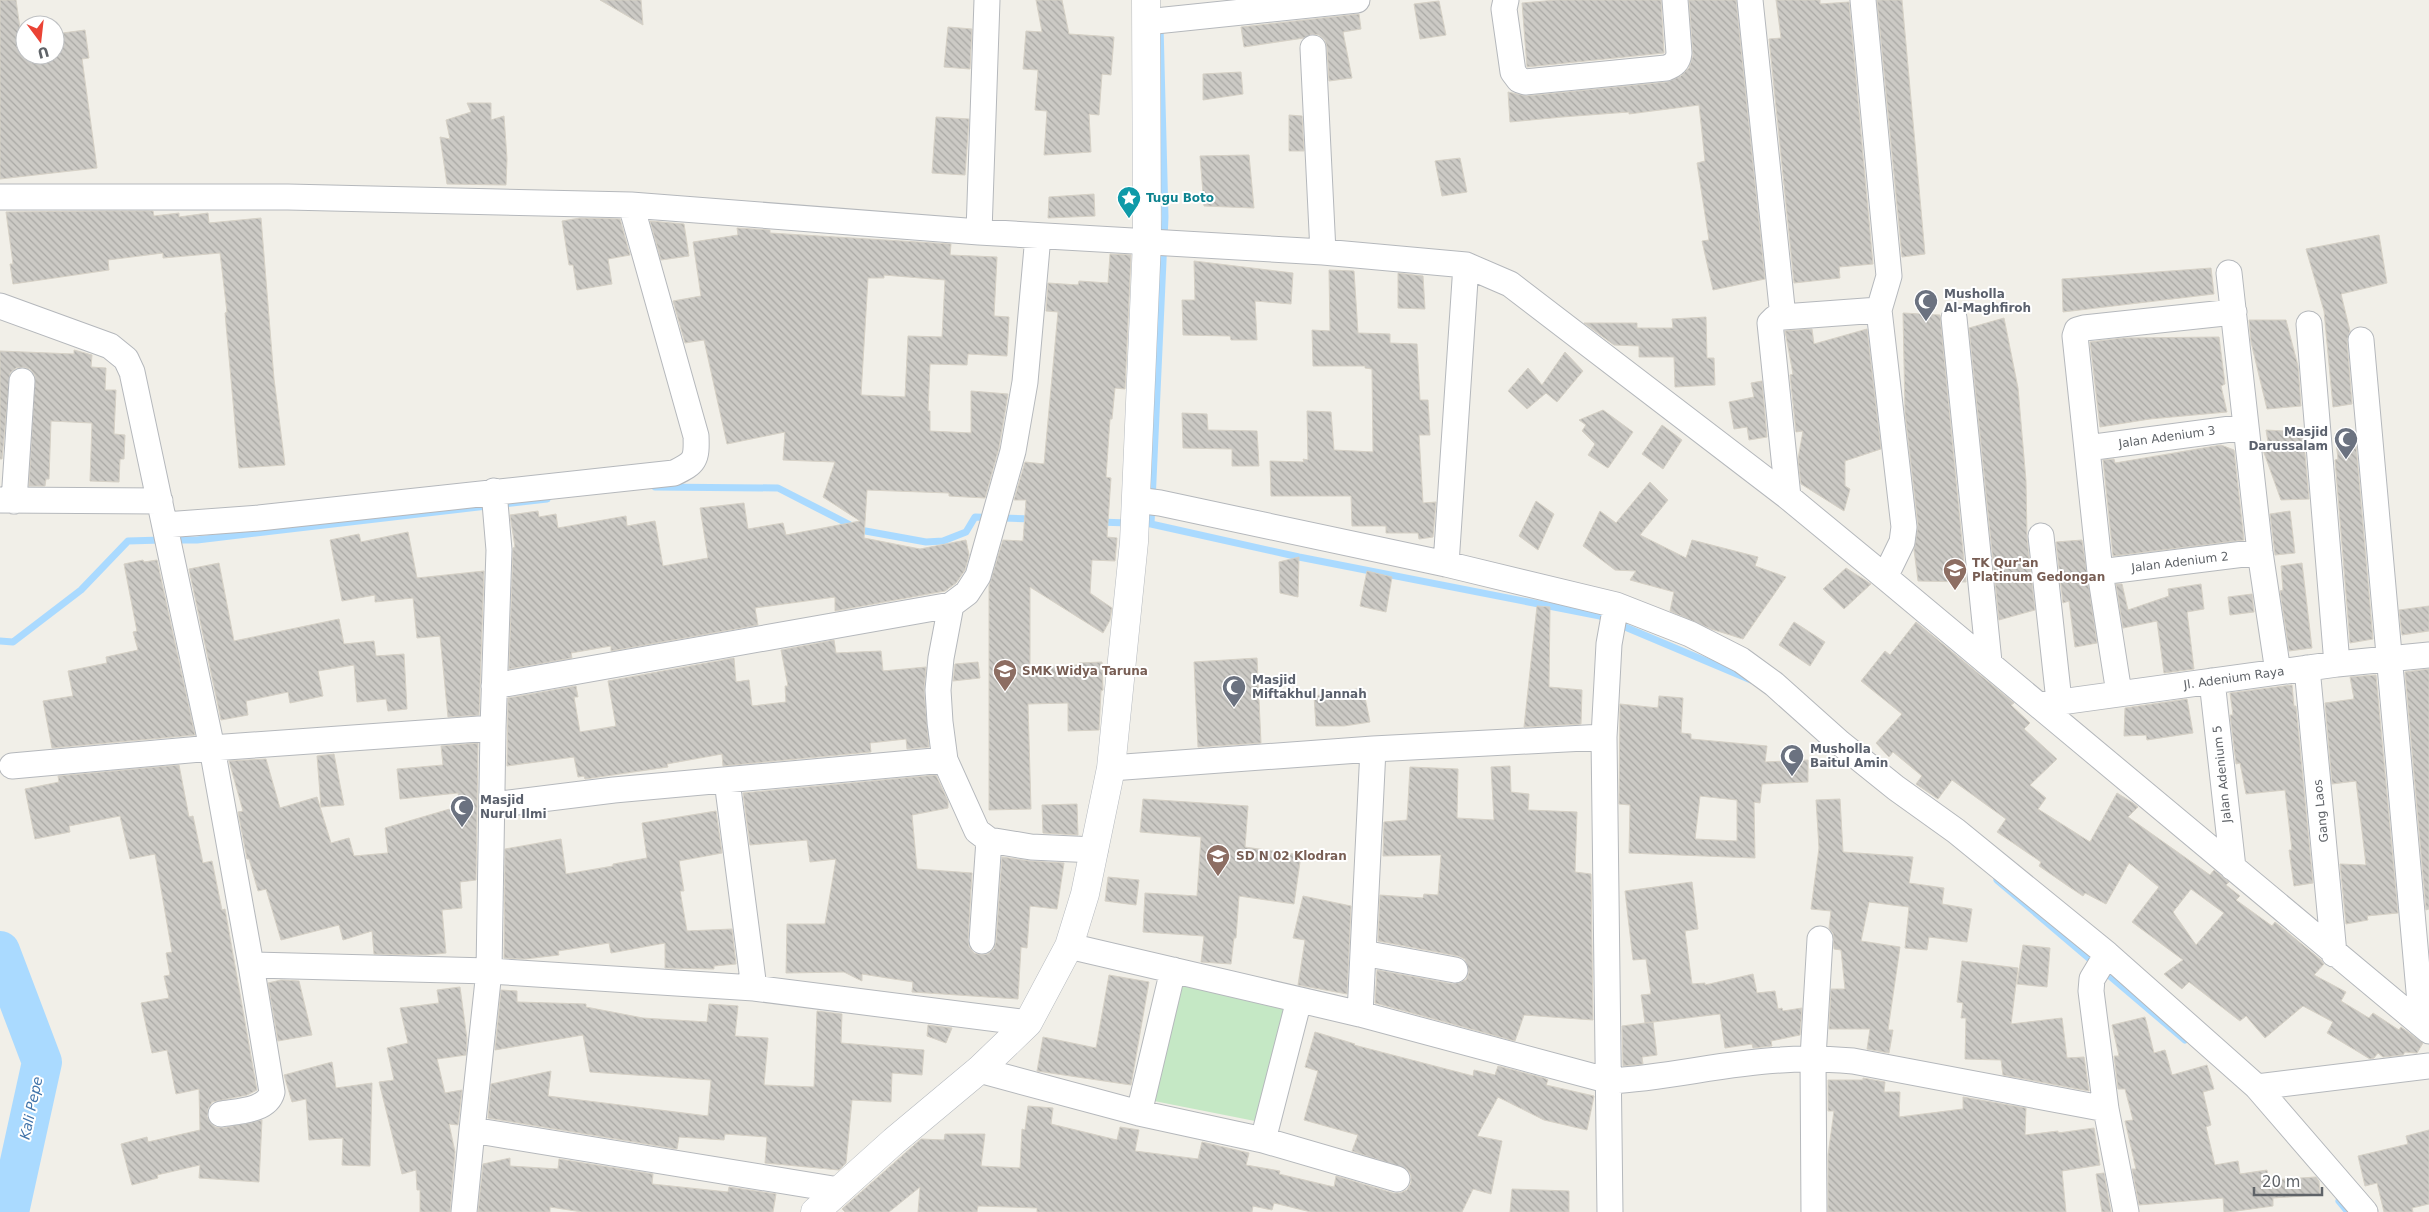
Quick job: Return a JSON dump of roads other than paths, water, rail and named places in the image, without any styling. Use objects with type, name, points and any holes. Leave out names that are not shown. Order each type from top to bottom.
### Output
[{"type":"main road","points":[[815,1212],[979,1070],[1028,1023],[1069,946],[1085,894],[1111,768],[1134,542],[1145,503],[1159,241],[1153,16]]},
{"type":"street","points":[[979,232],[987,0]]},
{"type":"street","points":[[1153,16],[1357,0]]},
{"type":"street","points":[[1506,0],[1504,9],[1513,72],[1519,80],[1525,82],[1666,68],[1673,65],[1678,59],[1679,53],[1676,0]]},
{"type":"street","points":[[1750,0],[1782,305],[1770,323],[1769,329],[1788,497]]},
{"type":"street","points":[[1863,0],[1883,296],[1904,527],[1902,542],[1885,577]]},
{"type":"street","points":[[1313,48],[1323,252]]},
{"type":"street","points":[[0,197],[288,198],[631,205],[979,232],[1323,252],[1466,265],[1510,284],[1530,299],[1788,497],[1989,662],[2049,703],[2232,868],[2425,1028]]},
{"type":"street","points":[[168,536],[259,518],[495,502],[674,473],[690,465],[697,455],[696,436],[631,205]]},
{"type":"street","points":[[494,686],[951,605],[960,599],[972,586],[995,520],[1012,451],[1028,366],[1038,236]]},
{"type":"street","points":[[1446,564],[1466,265]]},
{"type":"street","points":[[2229,273],[2260,552],[2278,672]]},
{"type":"street","points":[[1782,305],[1883,296]]},
{"type":"street","points":[[0,306],[110,346],[126,359],[132,372],[212,748],[272,1092],[270,1099],[264,1105],[221,1114]]},
{"type":"street","points":[[2119,693],[2100,572],[2074,340],[2077,330],[2234,312]]},
{"type":"street","points":[[1954,318],[1989,662]]},
{"type":"street","points":[[2309,324],[2337,664]]},
{"type":"street","points":[[2361,340],[2388,659],[2425,1028]]},
{"type":"street","points":[[22,382],[7,501],[160,501]]},
{"type":"street","name":"Jalan Adenium 3","points":[[2087,448],[2246,427]]},
{"type":"street","points":[[464,1212],[489,971],[493,805],[492,728],[499,550],[495,502]]},
{"type":"street","points":[[1145,503],[1446,564],[1615,610],[1717,647],[1757,671],[1840,743],[1896,788],[1956,830],[2100,965],[2256,1087],[2365,1212]]},
{"type":"street","points":[[2041,536],[2049,703]]},
{"type":"street","name":"Jalan Adenium 2","points":[[2100,572],[2260,552]]},
{"type":"street","points":[[951,605],[938,690],[945,760],[977,831],[988,840],[1031,847],[1095,850]]},
{"type":"street","points":[[1610,1212],[1610,1081],[1604,737],[1609,644],[1615,610]]},
{"type":"street","name":"Jl. Adenium Raya","points":[[2049,703],[2337,664],[2429,654]]},
{"type":"street","name":"Gang Laos","points":[[2307,668],[2334,954]]},
{"type":"street","name":"Jalan Adenium 5","points":[[2212,681],[2232,868]]},
{"type":"street","points":[[12,766],[212,748],[492,728]]},
{"type":"street","points":[[1111,768],[1373,749],[1604,737]]},
{"type":"street","points":[[1360,1014],[1373,749]]},
{"type":"street","points":[[493,805],[614,790],[945,760]]},
{"type":"street","points":[[727,781],[754,988]]},
{"type":"street","points":[[982,941],[988,840]]},
{"type":"street","points":[[1814,1212],[1813,1058],[1820,939]]},
{"type":"street","points":[[1069,946],[1360,1014],[1610,1081],[1778,1060],[1813,1058],[1853,1061],[2106,1109]]},
{"type":"street","points":[[1363,954],[1455,970]]},
{"type":"street","points":[[251,965],[489,971],[754,988],[1028,1023]]},
{"type":"street","points":[[2100,965],[2092,1011],[2100,1053],[2106,1109],[2126,1212]]},
{"type":"street","points":[[1139,1112],[1173,970]]},
{"type":"street","points":[[1263,1140],[1299,1000]]},
{"type":"street","points":[[2256,1087],[2429,1066]]},
{"type":"street","points":[[979,1070],[1139,1112],[1263,1140],[1397,1179]]},
{"type":"street","points":[[472,1130],[839,1190]]},
{"type":"waterway","points":[[1151,524],[1165,217],[1160,25]]},
{"type":"waterway","points":[[655,487],[778,488],[860,530],[926,542],[943,541],[966,532],[975,517],[1033,519]]},
{"type":"waterway","points":[[173,540],[197,540],[547,499]]},
{"type":"waterway","points":[[1099,522],[1128,523]]},
{"type":"waterway","points":[[1139,523],[1151,524],[1299,557],[1600,616],[1608,620]]},
{"type":"waterway","points":[[0,641],[13,642],[81,590],[128,541],[162,540]]},
{"type":"waterway","points":[[1618,624],[1751,680]]},
{"type":"waterway","points":[[1997,880],[2185,1040]]},
{"type":"waterway","name":"Kali Pepe","points":[[0,951],[42,1062],[9,1212]]},
{"type":"waterway","points":[[2339,1201],[2348,1212]]},
{"type":"place","name":"Tugu Boto","points":[[1129,219]]},
{"type":"place","name":"Musholla Al-Maghfiroh","points":[[1926,322]]},
{"type":"place","name":"Masjid Darussalam","points":[[2346,460]]},
{"type":"place","name":"TK Qur'an Platinum Gedongan","points":[[1955,591]]},
{"type":"place","name":"SMK Widya Taruna","points":[[1005,692]]},
{"type":"place","name":"Masjid Miftakhul Jannah","points":[[1234,708]]},
{"type":"place","name":"Musholla Baitul Amin","points":[[1792,777]]},
{"type":"place","name":"Masjid Nurul Ilmi","points":[[462,828]]},
{"type":"place","name":"SD N 02 Klodran","points":[[1218,877]]}]
